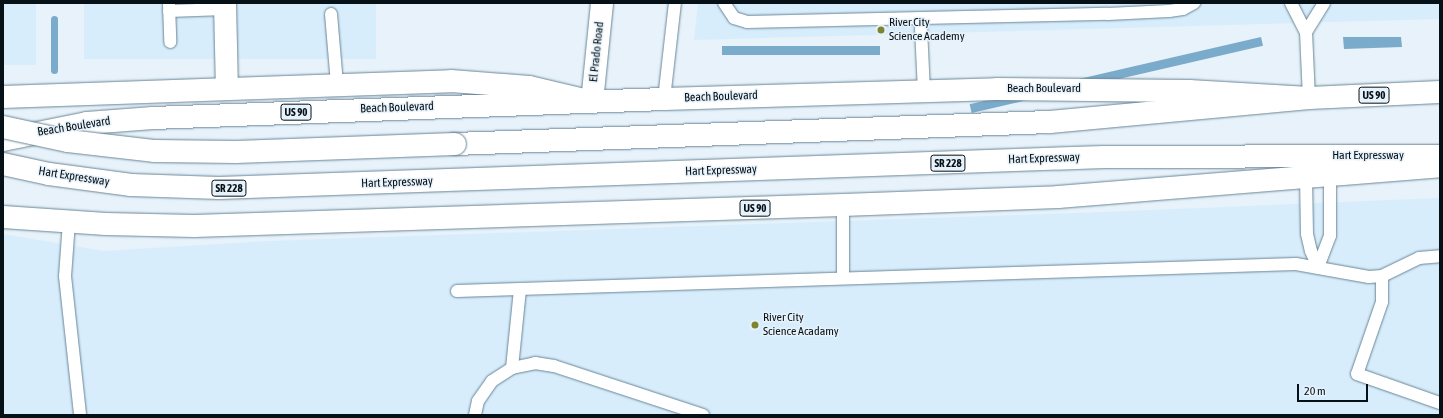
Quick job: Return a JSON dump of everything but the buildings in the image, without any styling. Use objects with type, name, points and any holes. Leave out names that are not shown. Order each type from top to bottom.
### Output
[{"type":"main road","name":"El Prado Road","points":[[592,102],[602,3]]},
{"type":"main road","points":[[225,6],[227,88]]},
{"type":"main road","points":[[3,97],[451,81],[487,83],[547,91],[592,102]]},
{"type":"main road","name":"Beach Boulevard","points":[[3,140],[87,123],[153,118],[664,99],[924,91],[1103,89],[1309,98],[1440,92]]},
{"type":"main road","points":[[3,127],[68,141],[177,152],[455,144],[1050,122],[1309,98]]},
{"type":"main road","name":"Hart Expressway","points":[[3,164],[89,180],[174,188],[456,180],[1104,157],[1440,156]]},
{"type":"main road","name":"US 90","points":[[3,217],[69,222],[237,225],[842,206],[1058,197],[1440,166]]},
{"type":"lane","points":[[664,99],[675,3]]},
{"type":"lane","points":[[724,3],[734,18],[747,22],[921,23],[1169,11],[1183,9],[1194,3]]},
{"type":"lane","points":[[1291,3],[1306,32],[1309,98]]},
{"type":"lane","points":[[1306,32],[1324,3]]},
{"type":"lane","points":[[170,42],[169,7],[225,6]]},
{"type":"lane","points":[[331,14],[336,84]]},
{"type":"lane","points":[[921,23],[924,91]]},
{"type":"lane","points":[[1318,267],[1330,236],[1330,175]]},
{"type":"lane","points":[[1306,177],[1307,234],[1312,256],[1318,267]]},
{"type":"lane","points":[[842,206],[843,278]]},
{"type":"lane","points":[[69,222],[65,276],[80,415]]},
{"type":"lane","points":[[457,291],[1296,264],[1318,267],[1353,276],[1382,276],[1419,258],[1440,256]]},
{"type":"lane","points":[[1382,276],[1382,302],[1357,374],[1440,403]]},
{"type":"lane","points":[[512,368],[520,289]]},
{"type":"lane","points":[[475,415],[478,401],[492,381],[512,368],[535,363],[554,366],[703,415]]},
{"type":"shaded area","points":[[3,3],[36,3],[36,65],[3,65]]},
{"type":"shaded area","points":[[84,3],[376,3],[376,59],[84,59]]},
{"type":"shaded area","name":"River City Science Academy","points":[[698,3],[1440,3],[1440,19],[694,40]]},
{"type":"shaded area","points":[[1440,198],[1440,415],[3,415],[3,234],[104,251],[268,241],[1104,212]]},
{"type":"water","points":[[1261,37],[1263,46],[972,113],[970,104]]},
{"type":"water","points":[[1343,37],[1401,37],[1402,47],[1344,49]]},
{"type":"water","points":[[722,46],[880,46],[880,55],[722,55]]},
{"type":"waterway","points":[[54,19],[54,70]]},
{"type":"place","name":"River City Science Academy","points":[[881,30]]},
{"type":"place","name":"River City Science Acadamy","points":[[755,325]]}]
